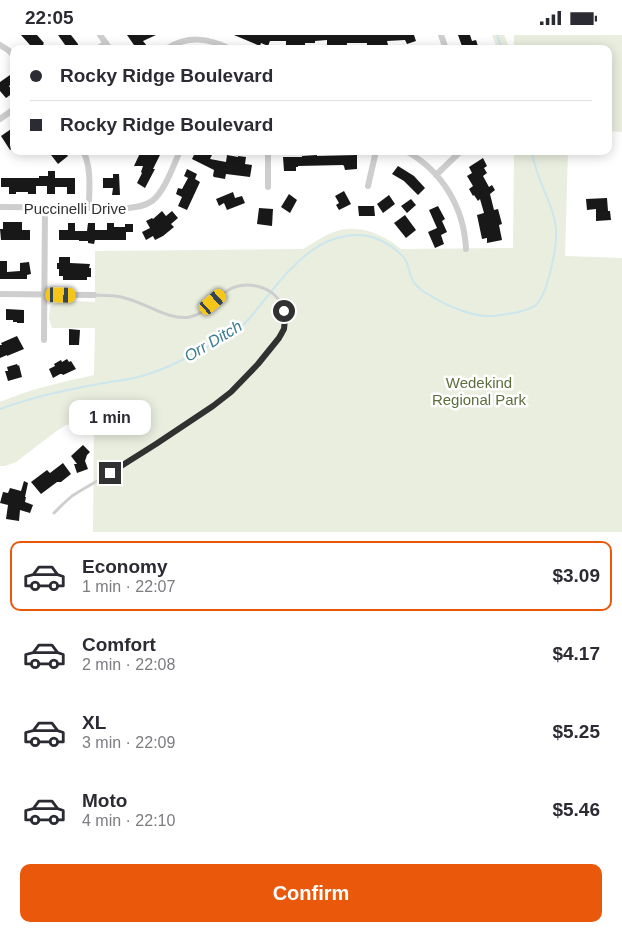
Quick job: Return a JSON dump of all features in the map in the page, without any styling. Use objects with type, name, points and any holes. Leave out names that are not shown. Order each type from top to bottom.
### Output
[{"type":"street","points":[[173,45],[180,41],[196,39],[212,41],[221,45]]},
{"type":"street","points":[[85,155],[89,169],[89,208]]},
{"type":"street","name":"Puccinelli Drive","points":[[0,207],[128,208],[141,206],[151,202],[162,189],[178,155]]},
{"type":"street","points":[[268,155],[268,187]]},
{"type":"street","points":[[368,186],[375,155]]},
{"type":"street","points":[[412,155],[436,175],[449,191],[460,212],[466,249]]},
{"type":"street","points":[[436,175],[456,155]]},
{"type":"street","points":[[44,340],[45,208]]},
{"type":"street","points":[[0,294],[94,295]]},
{"type":"lane","points":[[54,513],[72,496],[142,454],[231,392],[258,364],[284,329],[285,319],[281,301],[274,294],[258,286],[239,285],[222,294],[203,311],[187,317],[170,315],[125,298],[94,295]]},
{"type":"green space","points":[[492,35],[504,35],[508,45],[496,45]]},
{"type":"green space","points":[[514,35],[622,35],[622,132],[612,131],[612,45],[514,45]]},
{"type":"green space","name":"Wedekind Regional Park","points":[[514,155],[568,155],[565,256],[622,258],[622,532],[93,532],[94,422],[66,425],[16,462],[0,466],[0,402],[59,383],[94,375],[95,328],[52,328],[49,319],[50,307],[58,302],[95,302],[95,251],[303,249],[330,234],[352,229],[361,229],[378,235],[401,249],[513,248]]},
{"type":"building","points":[[21,35],[37,35],[44,43],[44,45],[30,45]]},
{"type":"building","points":[[58,35],[71,35],[78,44],[78,45],[65,45]]},
{"type":"building","points":[[127,35],[156,35],[143,41],[146,45],[134,45]]},
{"type":"building","points":[[234,35],[414,35],[416,41],[407,44],[405,40],[387,41],[388,45],[347,43],[347,45],[327,45],[327,40],[305,43],[305,45],[286,45],[286,41],[270,41],[268,45],[261,43],[258,45]]},
{"type":"building","points":[[458,35],[470,35],[472,41],[476,40],[478,45],[462,45]]},
{"type":"building","points":[[10,75],[10,95],[6,98],[0,91],[0,82]]},
{"type":"building","points":[[10,130],[10,150],[1,136]]},
{"type":"building","points":[[51,155],[67,155],[68,156],[58,164]]},
{"type":"building","points":[[139,155],[160,155],[145,188],[137,183],[143,166],[134,166]]},
{"type":"building","points":[[194,155],[212,155],[210,159],[226,162],[227,155],[246,157],[245,164],[252,165],[250,177],[226,174],[225,179],[214,177],[214,170],[192,159]]},
{"type":"building","points":[[357,155],[357,169],[345,170],[343,165],[298,166],[296,171],[284,171],[283,157]]},
{"type":"building","points":[[483,158],[487,166],[484,168],[487,173],[483,176],[489,187],[492,185],[495,190],[490,194],[494,210],[498,209],[502,224],[499,225],[502,240],[487,243],[487,238],[482,239],[477,215],[484,213],[480,199],[478,201],[469,189],[473,186],[467,176],[472,173],[469,167]]},
{"type":"building","points":[[398,166],[414,176],[425,188],[418,195],[404,181],[392,174]]},
{"type":"building","points":[[187,169],[197,174],[195,179],[200,182],[187,210],[178,206],[182,197],[176,194],[178,188],[182,189],[188,178],[184,176]]},
{"type":"building","points":[[48,171],[55,171],[55,178],[75,178],[75,194],[67,194],[67,187],[55,187],[55,194],[47,194],[47,186],[36,186],[36,194],[16,192],[16,194],[9,194],[9,187],[1,187],[1,178],[39,178],[39,176],[48,176]]},
{"type":"building","points":[[113,174],[119,174],[120,195],[112,195],[113,188],[103,188],[103,178],[113,178]]},
{"type":"building","points":[[344,191],[351,204],[339,210],[336,205],[339,203],[335,196]]},
{"type":"building","points":[[233,192],[235,198],[242,196],[245,203],[227,210],[224,203],[219,206],[216,199]]},
{"type":"building","points":[[289,194],[297,200],[290,213],[281,207]]},
{"type":"building","points":[[389,195],[395,204],[383,213],[377,204]]},
{"type":"building","points":[[607,198],[611,220],[596,221],[596,209],[587,210],[586,199]]},
{"type":"building","points":[[411,199],[416,205],[407,213],[401,206]]},
{"type":"building","points":[[358,206],[374,206],[375,216],[359,216]]},
{"type":"building","points":[[438,206],[445,219],[442,221],[447,232],[441,235],[444,244],[435,248],[428,232],[437,228],[429,210]]},
{"type":"building","points":[[259,208],[273,209],[272,226],[257,224]]},
{"type":"building","points":[[162,211],[166,216],[172,211],[178,218],[171,224],[174,227],[155,240],[153,236],[146,240],[142,232],[150,228],[146,221],[153,219]]},
{"type":"building","points":[[405,215],[416,230],[406,238],[394,223]]},
{"type":"building","points":[[3,222],[22,222],[22,230],[30,230],[30,240],[1,240],[0,229],[3,229]]},
{"type":"building","points":[[68,223],[75,223],[75,231],[87,231],[88,223],[95,223],[95,230],[107,230],[107,223],[114,223],[114,227],[125,227],[125,224],[133,224],[133,232],[126,232],[126,240],[95,240],[94,244],[88,243],[88,241],[59,240],[59,230],[68,230]]},
{"type":"building","points":[[59,257],[70,257],[70,263],[90,264],[91,277],[87,277],[87,280],[63,280],[63,276],[59,276],[59,269],[57,269]]},
{"type":"building","points":[[0,261],[7,261],[7,272],[20,271],[20,263],[29,262],[31,274],[27,275],[27,279],[0,279]]},
{"type":"building","points":[[6,309],[24,310],[24,323],[6,320]]},
{"type":"building","points":[[69,329],[80,330],[79,345],[69,345]]},
{"type":"building","points":[[17,336],[24,349],[0,358],[1,343]]},
{"type":"building","points":[[67,359],[69,362],[71,361],[76,369],[53,378],[49,369],[61,360],[62,362]]},
{"type":"building","points":[[19,365],[22,377],[8,381],[5,371],[8,371],[7,367]]},
{"type":"building","points":[[83,445],[90,452],[85,461],[88,469],[77,473],[74,464],[77,464],[71,456]]},
{"type":"building","points":[[63,463],[71,474],[41,494],[31,482],[47,470],[50,473]]},
{"type":"building","points":[[24,481],[28,483],[25,502],[33,505],[30,513],[20,510],[19,521],[6,519],[8,505],[0,503],[3,492],[8,493],[10,488],[21,491]]},
{"type":"waterway","name":"Orr Ditch","points":[[497,35],[501,45]]},
{"type":"waterway","name":"Orr Ditch","points":[[0,409],[49,394],[142,376],[166,368],[189,357],[243,325],[280,281],[305,256],[324,243],[346,236],[368,236],[390,246],[405,259],[412,278],[419,288],[451,307],[483,316],[514,313],[531,308],[540,299],[548,280],[556,238],[553,213],[532,155]]},
{"type":"route","points":[[110,473],[213,406],[243,381],[279,338],[284,329],[284,311]]}]
